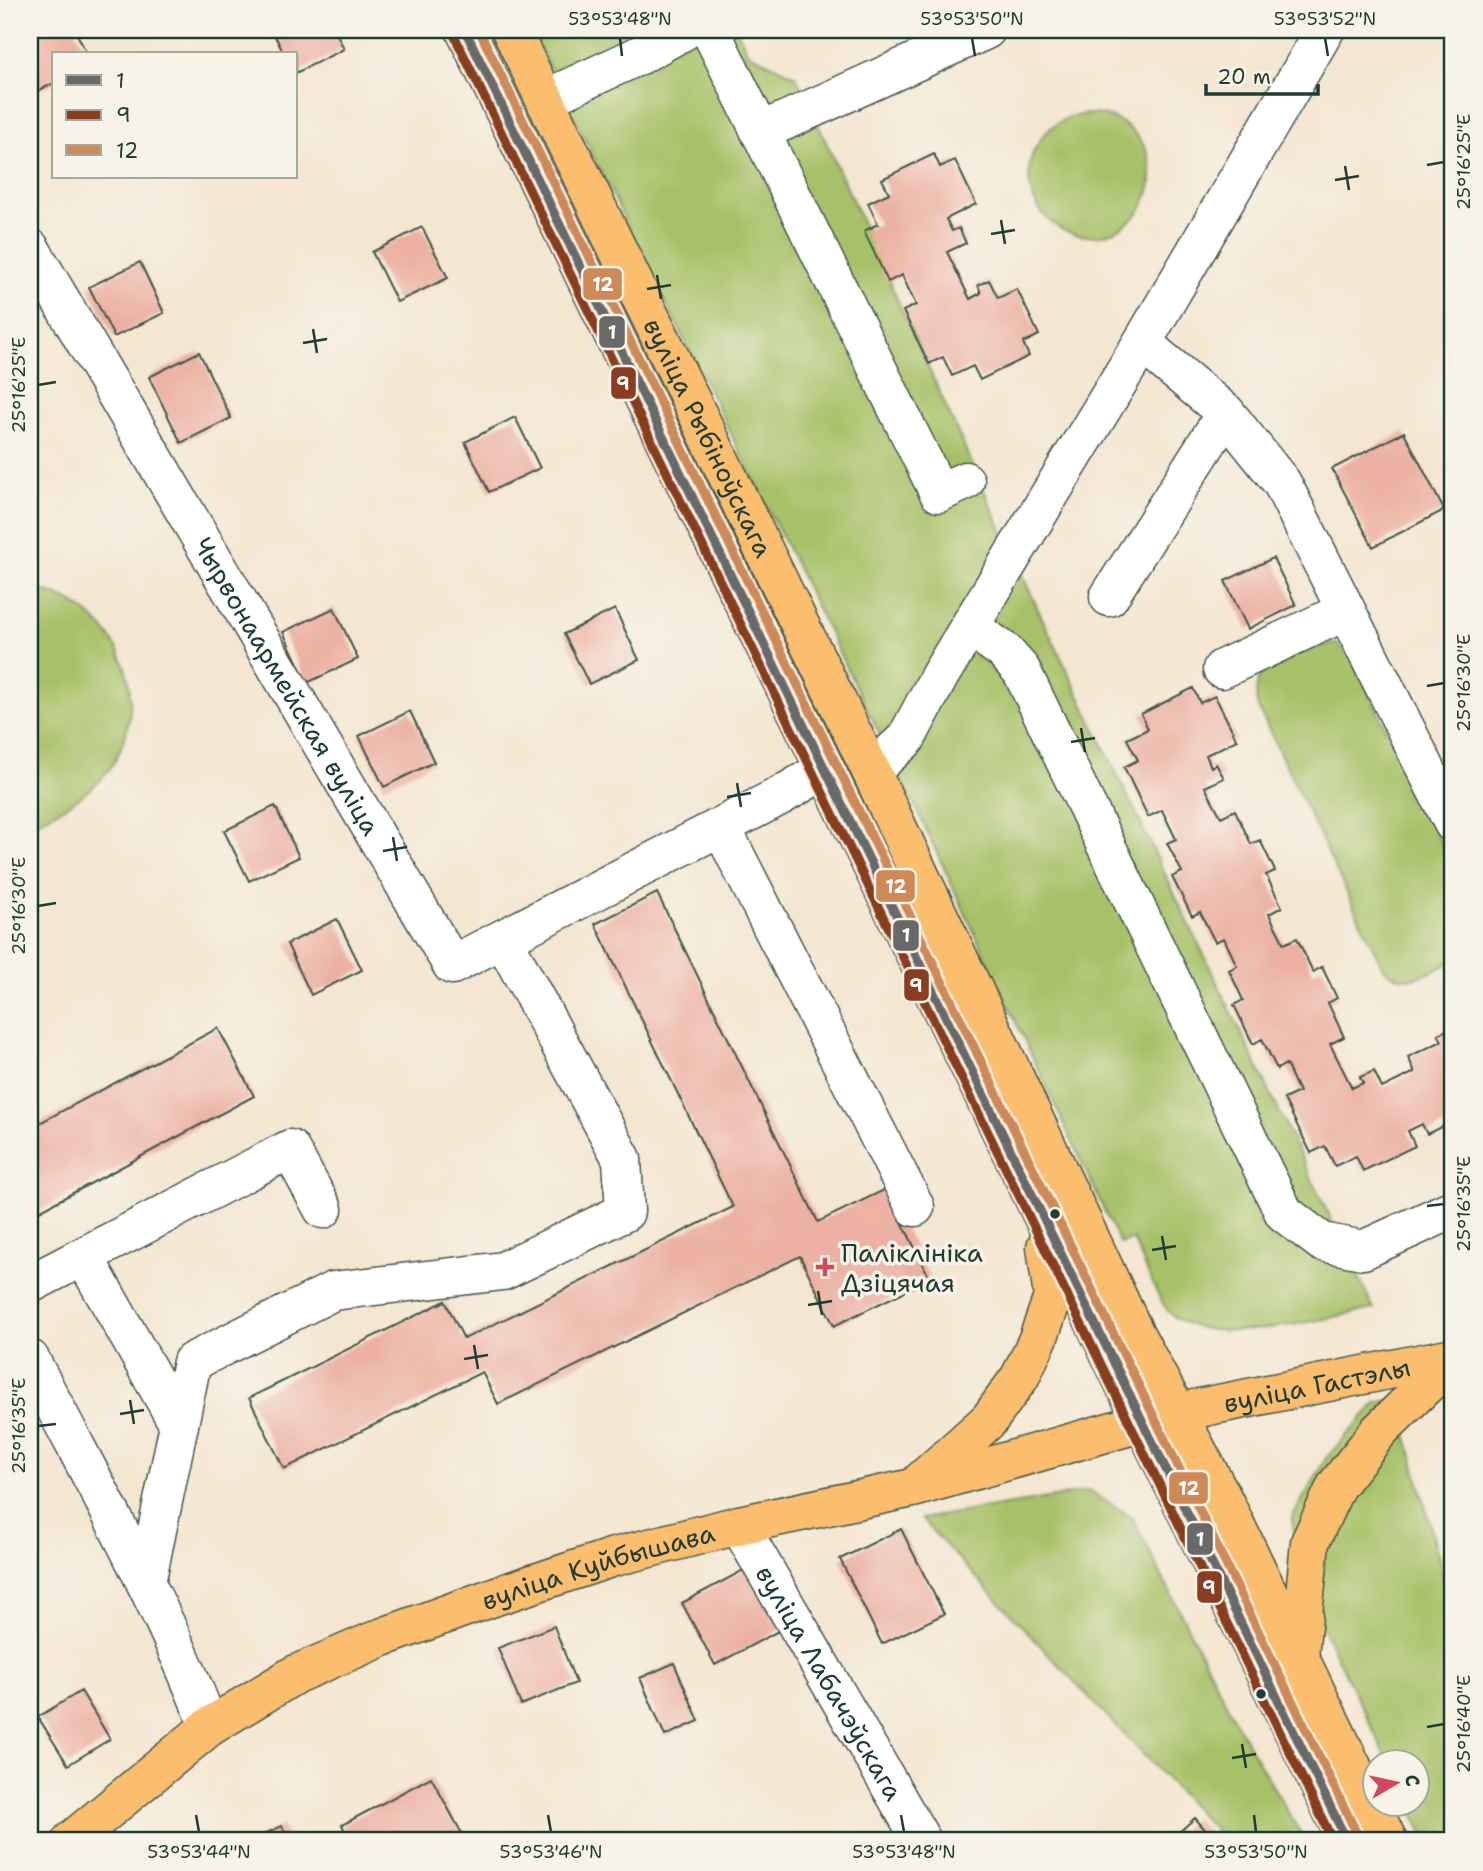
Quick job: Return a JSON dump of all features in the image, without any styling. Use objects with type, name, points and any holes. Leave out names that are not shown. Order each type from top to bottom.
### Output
[{"type":"main road","name":"вуліца Рыбіноўскага","points":[[466,30],[824,770]]},
{"type":"main road","name":"вуліца Рыбіноўскага","points":[[511,30],[871,771]]},
{"type":"main road","points":[[824,770],[1347,1841]]},
{"type":"main road","points":[[871,771],[1134,1332],[1179,1412],[1388,1841]]},
{"type":"main road","points":[[913,1488],[989,1420],[1020,1377],[1038,1339],[1053,1297],[1043,1220]]},
{"type":"main road","points":[[1299,1657],[1310,1542],[1336,1486],[1379,1431],[1453,1358]]},
{"type":"main road","name":"вуліца Гастэлы","points":[[1179,1412],[1453,1358]]},
{"type":"main road","name":"вуліца Куйбышава","points":[[71,1841],[209,1727],[296,1674],[383,1637],[614,1556],[739,1525],[913,1488],[1179,1412]]},
{"type":"street","points":[[545,99],[638,56],[685,30]]},
{"type":"street","points":[[710,30],[939,493],[965,481]]},
{"type":"street","points":[[760,132],[986,30]]},
{"type":"street","points":[[871,771],[906,739],[1325,30]]},
{"type":"street","name":"Чырвонаармейская вуліца","points":[[30,248],[452,965],[721,827],[824,770]]},
{"type":"street","points":[[1142,343],[1226,413],[1282,484],[1453,823]]},
{"type":"street","points":[[1110,597],[1226,413]]},
{"type":"street","points":[[1222,669],[1346,611]]},
{"type":"street","points":[[970,627],[1004,651],[1021,670],[1284,1213],[1322,1242],[1363,1250],[1453,1209]]},
{"type":"street","points":[[721,827],[915,1207]]},
{"type":"street","points":[[146,1583],[192,1362],[332,1291],[503,1272],[625,1212],[622,1159],[503,939]]},
{"type":"street","points":[[30,1284],[290,1149],[323,1209]]},
{"type":"street","points":[[84,1257],[179,1425]]},
{"type":"street","points":[[30,1359],[146,1583],[189,1674],[209,1727]]},
{"type":"street","name":"вуліца Лабачэўскага","points":[[739,1525],[922,1841]]},
{"type":"green space","points":[[531,30],[737,30],[748,53],[796,76],[1041,616],[1374,1309],[1267,1328],[1210,1330],[1187,1324],[1169,1312],[1155,1289],[1133,1239],[1120,1244],[916,808]]},
{"type":"green space","points":[[1090,114],[1113,119],[1133,132],[1146,152],[1151,175],[1146,198],[1133,218],[1113,231],[1090,236],[1067,231],[1047,218],[1034,198],[1029,175],[1034,152],[1047,132],[1067,119]]},
{"type":"green space","points":[[30,588],[59,596],[84,611],[104,629],[119,652],[128,678],[130,705],[126,734],[114,762],[98,783],[30,826]]},
{"type":"green space","points":[[1337,644],[1350,654],[1453,867],[1453,961],[1418,977],[1401,977],[1383,968],[1257,705],[1258,682],[1271,664],[1299,652]]},
{"type":"green space","points":[[1397,1399],[1453,1612],[1453,1841],[1427,1841],[1416,1818],[1430,1818],[1430,1748],[1382,1748],[1299,1581],[1292,1518],[1326,1458],[1376,1403]]},
{"type":"green space","points":[[1090,1491],[1132,1517],[1239,1729],[1305,1841],[1225,1841],[921,1519]]},
{"type":"building","points":[[30,30],[75,30],[86,52],[52,52],[52,84],[30,95]]},
{"type":"building","points":[[272,30],[335,30],[344,49],[298,72],[298,52],[283,52]]},
{"type":"building","points":[[934,154],[940,167],[955,160],[976,204],[946,219],[952,231],[959,228],[966,243],[947,252],[970,299],[981,293],[978,285],[989,280],[998,298],[1017,289],[1039,335],[1023,343],[1029,356],[980,380],[973,366],[952,376],[943,357],[929,364],[903,311],[916,305],[902,275],[888,282],[864,231],[878,224],[868,203],[889,193],[882,179]]},
{"type":"building","points":[[422,227],[448,278],[397,302],[372,252]]},
{"type":"building","points":[[140,262],[164,313],[114,337],[89,287]]},
{"type":"building","points":[[199,352],[231,418],[181,443],[149,377]]},
{"type":"building","points":[[515,417],[540,468],[489,492],[465,442]]},
{"type":"building","points":[[1404,432],[1444,510],[1373,547],[1332,469]]},
{"type":"building","points":[[1273,558],[1296,605],[1248,629],[1225,581]]},
{"type":"building","points":[[334,608],[358,659],[307,683],[283,632]]},
{"type":"building","points":[[615,609],[639,660],[589,684],[564,634]]},
{"type":"building","points":[[1193,688],[1200,703],[1215,696],[1237,740],[1206,755],[1211,767],[1216,764],[1224,778],[1205,787],[1221,817],[1235,810],[1251,844],[1260,840],[1275,871],[1266,875],[1282,907],[1269,914],[1284,944],[1297,938],[1313,972],[1322,967],[1337,998],[1328,1003],[1344,1037],[1330,1044],[1352,1088],[1363,1083],[1360,1077],[1374,1071],[1382,1088],[1415,1072],[1408,1057],[1442,1041],[1438,1034],[1453,1027],[1453,1121],[1427,1134],[1422,1124],[1408,1131],[1415,1146],[1363,1171],[1356,1156],[1335,1166],[1325,1146],[1311,1153],[1284,1099],[1299,1092],[1286,1064],[1277,1069],[1262,1039],[1253,1044],[1234,1005],[1243,1000],[1229,970],[1237,966],[1224,938],[1215,942],[1200,912],[1192,916],[1172,877],[1182,872],[1167,843],[1176,839],[1162,810],[1148,817],[1124,767],[1138,760],[1127,739],[1148,729],[1141,714]]},
{"type":"building","points":[[410,711],[434,762],[384,787],[359,736]]},
{"type":"building","points":[[275,806],[299,857],[249,881],[224,831]]},
{"type":"building","points":[[657,893],[818,1222],[886,1189],[930,1279],[834,1326],[800,1256],[498,1404],[482,1372],[284,1469],[249,1398],[445,1301],[464,1339],[733,1207],[595,924]]},
{"type":"building","points":[[337,919],[362,970],[311,995],[287,944]]},
{"type":"building","points":[[218,1028],[254,1096],[30,1216],[30,1128]]},
{"type":"building","points":[[901,1529],[944,1614],[882,1644],[840,1559]]},
{"type":"building","points":[[751,1566],[784,1628],[715,1665],[682,1603]]},
{"type":"building","points":[[554,1626],[576,1683],[521,1705],[498,1648]]},
{"type":"building","points":[[674,1663],[699,1721],[665,1736],[640,1678]]},
{"type":"building","points":[[81,1691],[110,1739],[68,1765],[38,1717]]},
{"type":"building","points":[[431,1777],[466,1841],[350,1841],[342,1825]]},
{"type":"building","points":[[1195,1818],[1215,1841],[1169,1841]]},
{"type":"building","points":[[282,1826],[289,1841],[249,1841]]},
{"type":"transit line","name":"1","points":[[465,30],[1347,1841]]},
{"type":"transit line","name":"12","points":[[479,30],[1358,1836]]},
{"type":"transit line","name":"9","points":[[454,35],[1333,1841]]},
{"type":"place","name":"Паліклініка Дзіцячая","points":[[825,1267]]}]
